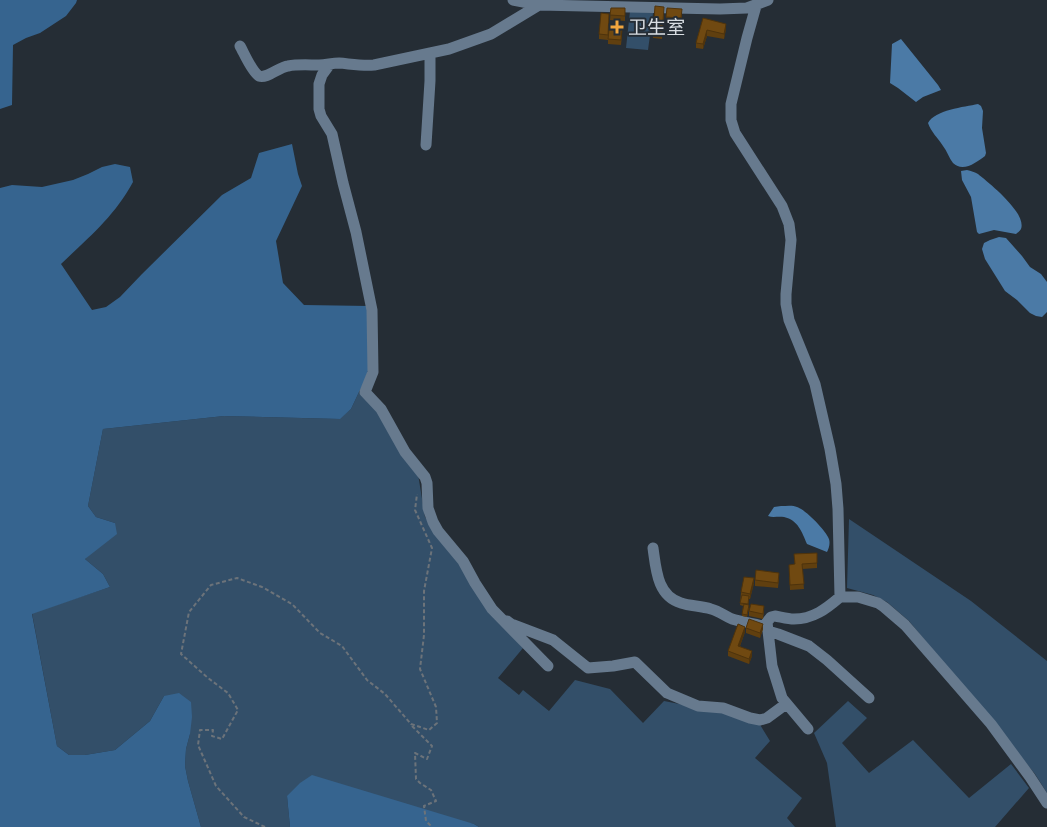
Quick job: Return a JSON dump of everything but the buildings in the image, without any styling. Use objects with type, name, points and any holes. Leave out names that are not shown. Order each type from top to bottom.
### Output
[{"type":"street","points":[[513,0],[539,5],[596,3],[720,9],[747,8],[768,0]]},
{"type":"street","points":[[240,46],[257,75],[260,76],[267,76],[289,65],[338,63],[363,66],[374,65],[449,49],[491,34],[539,5]]},
{"type":"street","points":[[756,6],[731,104],[731,120],[735,133],[782,206],[789,224],[791,240],[786,304],[790,320],[815,384],[830,449],[838,509],[840,598]]},
{"type":"street","points":[[426,145],[430,53]]},
{"type":"street","points":[[330,64],[322,75],[319,84],[319,109],[332,134],[356,232],[372,310],[373,372],[366,392],[381,409],[406,452],[425,476],[427,483],[427,505],[438,531],[463,561],[494,612],[548,666]]},
{"type":"street","points":[[653,548],[658,577],[663,590],[670,598],[681,603],[713,609],[735,620],[749,622],[809,646],[869,698]]},
{"type":"street","points":[[808,729],[782,698],[772,666],[767,622],[771,617],[778,616],[796,619],[813,616],[823,612],[840,598],[858,597],[878,603],[905,625],[991,724],[1047,803]]},
{"type":"street","points":[[494,612],[511,624],[553,640],[588,668],[635,662],[667,693],[698,706],[723,708],[760,720],[767,718],[786,704]]},
{"type":"path","points":[[411,724],[429,730],[437,723],[436,707],[420,670],[424,635],[424,591],[432,548],[415,510],[417,492]]},
{"type":"path","points":[[265,827],[244,817],[216,786],[198,745],[200,730],[213,730],[212,736],[222,739],[238,710],[228,693],[181,654],[188,612],[211,585],[237,578],[262,587],[292,604],[320,633],[342,646],[368,680],[385,694],[432,746],[427,759],[415,753],[416,779],[431,790],[436,801],[424,806],[426,821],[432,827]]},
{"type":"shaded area","points":[[0,0],[77,0],[66,16],[40,33],[13,45],[12,105],[0,109]]},
{"type":"shaded area","points":[[630,11],[653,13],[648,50],[626,48]]},
{"type":"shaded area","points":[[901,39],[941,90],[916,102],[890,83],[892,44]]},
{"type":"shaded area","points":[[978,104],[983,111],[982,128],[985,156],[970,166],[957,166],[953,163],[928,123],[943,112]]},
{"type":"shaded area","points":[[292,144],[302,186],[276,241],[283,283],[304,305],[369,306],[369,368],[351,409],[340,419],[224,416],[103,429],[88,506],[96,517],[115,523],[117,534],[85,559],[103,574],[110,587],[32,614],[57,746],[69,755],[85,755],[115,750],[150,721],[164,696],[179,693],[191,702],[192,717],[185,766],[201,827],[0,827],[0,188],[12,185],[42,187],[73,180],[102,167],[115,164],[130,167],[133,182],[118,206],[61,264],[92,310],[106,307],[120,297],[222,195],[251,178],[259,153]]},
{"type":"shaded area","points":[[967,170],[978,174],[1013,207],[1021,222],[1021,229],[1016,234],[994,230],[979,234],[977,232],[971,197],[962,180],[961,171]]},
{"type":"shaded area","points":[[999,237],[1006,238],[1030,267],[1041,274],[1047,282],[1047,312],[1042,317],[1030,313],[1005,291],[985,259],[982,249],[984,243]]},
{"type":"shaded area","points":[[359,392],[376,408],[418,474],[425,517],[523,648],[498,678],[519,695],[523,690],[549,711],[575,680],[610,689],[643,723],[664,701],[731,714],[759,723],[770,741],[755,758],[802,798],[787,818],[795,827],[479,827],[474,824],[287,796],[290,827],[201,827],[185,766],[186,749],[190,734],[164,696],[150,721],[115,750],[85,755],[69,755],[57,746],[32,613],[110,587],[103,574],[85,559],[115,523],[96,517],[88,506],[103,429],[224,416],[339,419],[351,409]]},
{"type":"shaded area","points":[[774,507],[797,507],[823,529],[829,539],[827,552],[807,544],[799,527],[793,521],[784,517],[768,516]]},
{"type":"shaded area","points":[[849,519],[971,601],[1047,661],[1047,793],[1035,774],[909,621],[887,602],[873,595],[847,588]]},
{"type":"shaded area","points":[[848,701],[867,718],[842,743],[869,773],[913,740],[969,798],[1011,764],[1029,788],[995,827],[836,827],[827,763],[814,733]]},
{"type":"shaded area","points":[[312,775],[479,827],[290,827],[287,796],[300,783]]},
{"type":"place","name":"卫生室","points":[[617,27]]}]
